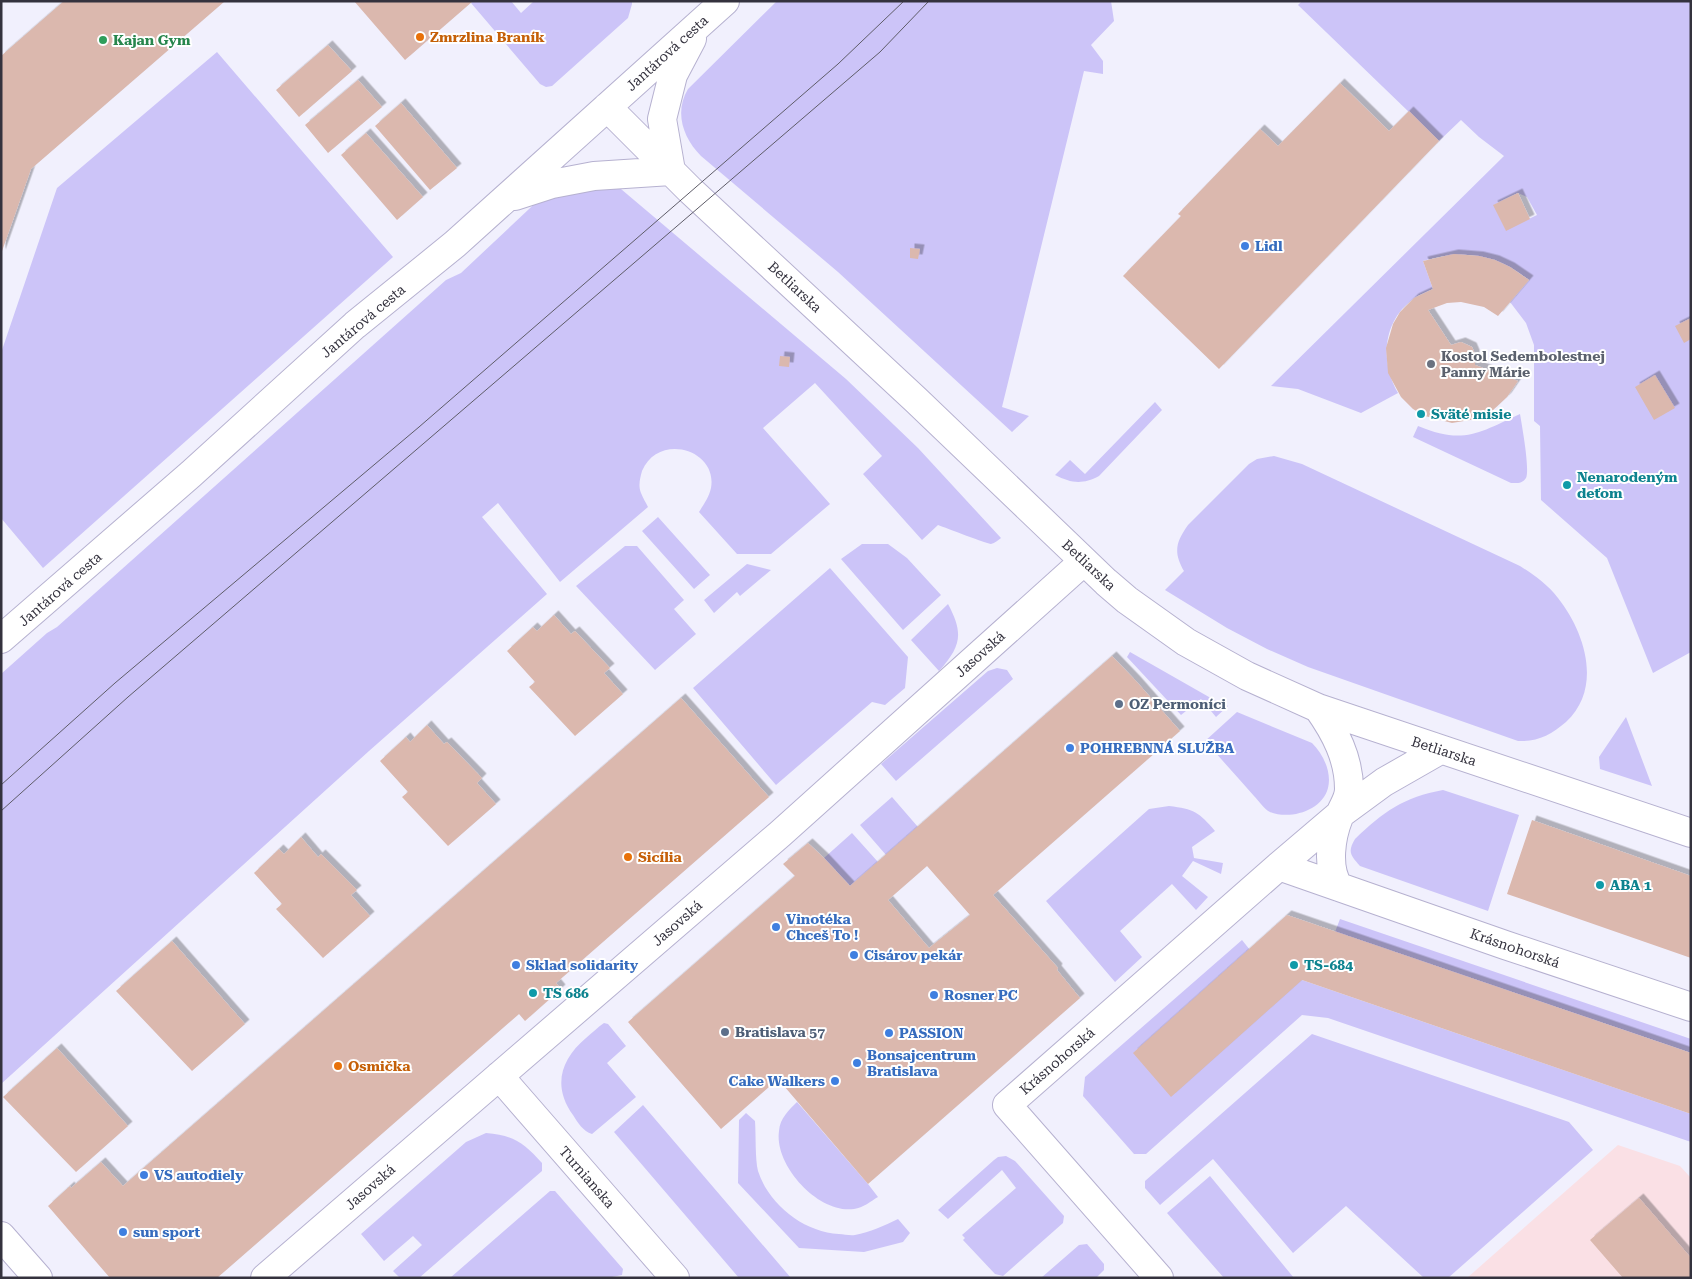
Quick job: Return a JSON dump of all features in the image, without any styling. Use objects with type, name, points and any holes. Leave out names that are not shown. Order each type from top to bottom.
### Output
[{"type":"street","name":"Jantárová cesta","points":[[1,639],[191,474],[355,325],[506,200],[724,1]]},
{"type":"street","points":[[506,200],[552,184],[594,176],[671,171],[662,119],[674,74],[685,50],[703,20]]},
{"type":"street","name":"Betliarska","points":[[608,107],[671,171],[950,432],[1084,561],[1127,600],[1186,642],[1247,676],[1318,708],[1691,833]]},
{"type":"street","name":"Jasovská","points":[[265,1278],[780,834],[1084,561]]},
{"type":"street","name":"Krásnohorská","points":[[1318,708],[1339,741],[1346,765],[1349,789],[1347,802],[1339,815],[1332,838],[1332,871],[1339,887]]},
{"type":"street","name":"Krásnohorská","points":[[1158,1278],[1007,1105],[1339,815],[1384,782],[1440,750]]},
{"type":"street","name":"Krásnohorská","points":[[1279,866],[1691,1007]]},
{"type":"street","name":"Turnianska","points":[[499,1076],[675,1278]]},
{"type":"street","points":[[1,1236],[38,1278]]},
{"type":"shaded area","points":[[473,1],[511,1],[521,13],[534,1],[632,1],[632,4],[628,18],[552,86],[546,87],[540,84],[471,3]]},
{"type":"shaded area","points":[[777,1],[1111,1],[1114,21],[1091,45],[1103,61],[1103,74],[1084,71],[1002,407],[1029,416],[1012,432],[838,272],[701,156],[689,141],[681,116],[684,98],[688,89]]},
{"type":"shaded area","points":[[1302,1],[1691,1],[1691,652],[1653,673],[1607,558],[1541,500],[1540,426],[1534,421],[1534,345],[1526,323],[1510,302],[1529,280],[1517,271],[1492,259],[1479,256],[1452,255],[1423,261],[1433,289],[1417,297],[1404,307],[1390,330],[1387,342],[1388,368],[1398,393],[1361,413],[1298,389],[1271,386],[1504,156],[1461,120],[1439,141],[1298,5]],"holes":[[[1518,193],[1527,197],[1537,215],[1506,230],[1494,205]]]},
{"type":"shaded area","points":[[217,52],[393,257],[43,568],[1,518],[1,353],[57,188]]},
{"type":"shaded area","points":[[602,173],[846,379],[918,448],[1001,538],[991,544],[938,525],[922,540],[863,474],[882,456],[815,383],[763,428],[830,504],[771,554],[737,554],[699,512],[711,488],[711,474],[705,463],[696,455],[685,450],[673,449],[661,452],[650,459],[642,471],[639,485],[648,507],[560,582],[498,503],[482,517],[547,594],[369,751],[1,1084],[1,674],[47,633],[57,627],[446,280],[461,273],[545,194]]},
{"type":"shaded area","points":[[1155,402],[1162,410],[1099,476],[1087,481],[1077,482],[1055,475],[1070,460],[1085,474]]},
{"type":"shaded area","points":[[1520,414],[1527,473],[1526,478],[1519,483],[1511,483],[1413,437],[1418,426],[1434,432],[1459,436],[1482,431]]},
{"type":"shaded area","points":[[1274,456],[1302,464],[1520,566],[1545,584],[1568,612],[1582,643],[1586,660],[1587,677],[1584,693],[1577,708],[1566,722],[1544,737],[1518,741],[1308,667],[1267,649],[1227,628],[1165,590],[1184,571],[1178,558],[1177,547],[1188,525],[1249,464],[1257,459]]},
{"type":"shaded area","points":[[658,517],[710,575],[694,589],[642,531]]},
{"type":"shaded area","points":[[862,544],[888,544],[907,558],[941,595],[903,630],[841,559]]},
{"type":"shaded area","points":[[625,546],[637,546],[684,600],[674,609],[696,634],[655,670],[576,586]]},
{"type":"shaded area","points":[[747,564],[771,570],[740,596],[737,592],[714,613],[704,600]]},
{"type":"shaded area","points":[[830,568],[908,657],[905,688],[885,705],[872,702],[776,785],[693,688]]},
{"type":"shaded area","points":[[948,604],[956,624],[958,639],[952,654],[939,671],[911,640]]},
{"type":"shaded area","points":[[1130,652],[1228,706],[1216,717],[1201,699],[1181,715],[1127,657]]},
{"type":"shaded area","points":[[997,668],[1007,670],[1013,679],[896,781],[881,764],[988,671]]},
{"type":"shaded area","points":[[1237,712],[1312,743],[1320,752],[1329,776],[1328,788],[1325,796],[1319,803],[1304,812],[1287,815],[1270,812],[1262,805],[1205,741]]},
{"type":"shaded area","points":[[1626,717],[1652,786],[1600,769],[1599,757]]},
{"type":"shaded area","points":[[1443,790],[1519,815],[1488,911],[1360,866],[1351,854],[1351,847],[1355,839],[1385,813],[1405,801]]},
{"type":"shaded area","points":[[892,797],[918,827],[886,855],[860,825]]},
{"type":"shaded area","points":[[1169,806],[1190,810],[1205,820],[1215,831],[1192,847],[1194,858],[1223,863],[1221,874],[1193,861],[1182,876],[1208,897],[1196,910],[1172,884],[1120,931],[1142,957],[1115,982],[1046,901],[1149,809]]},
{"type":"shaded area","points":[[852,833],[878,862],[850,886],[824,858]]},
{"type":"shaded area","points":[[1340,919],[1691,1039],[1691,1053],[1335,932]]},
{"type":"shaded area","points":[[1242,940],[1250,950],[1302,980],[1691,1114],[1691,1142],[1328,1018],[1302,1015],[1146,1154],[1134,1154],[1083,1096],[1085,1077]]},
{"type":"shaded area","points":[[604,1023],[608,1024],[626,1046],[607,1063],[636,1097],[592,1134],[586,1131],[575,1118],[563,1094],[561,1083],[565,1064],[570,1055],[577,1046]]},
{"type":"shaded area","points":[[1312,1034],[1569,1122],[1593,1150],[1448,1278],[1424,1278],[1346,1206],[1293,1253],[1213,1159],[1160,1205],[1145,1188],[1145,1181]]},
{"type":"shaded area","points":[[797,1102],[878,1197],[864,1206],[854,1209],[840,1208],[826,1204],[801,1185],[791,1172],[779,1144],[781,1122]]},
{"type":"shaded area","points":[[643,1105],[791,1278],[739,1278],[614,1132]]},
{"type":"shaded area","points":[[746,1113],[755,1121],[757,1166],[763,1183],[770,1195],[790,1214],[813,1228],[826,1232],[851,1235],[861,1234],[898,1219],[910,1233],[903,1242],[864,1252],[799,1248],[738,1183],[739,1120]]},
{"type":"shaded area","points":[[486,1133],[511,1138],[523,1145],[542,1163],[542,1171],[419,1278],[400,1278],[393,1271],[422,1245],[413,1236],[384,1261],[361,1234],[466,1142]]},
{"type":"shaded area","points":[[1618,1145],[1680,1166],[1691,1178],[1691,1278],[1467,1278]]},
{"type":"shaded area","points":[[1006,1156],[1015,1161],[1064,1216],[1063,1223],[1003,1276],[995,1274],[963,1240],[965,1238],[962,1235],[1016,1188],[1002,1170],[948,1219],[938,1210],[994,1160],[998,1157]]},
{"type":"shaded area","points":[[1210,1176],[1294,1278],[1224,1278],[1167,1213]]},
{"type":"shaded area","points":[[550,1191],[555,1191],[623,1269],[622,1275],[607,1278],[450,1278]]},
{"type":"shaded area","points":[[1087,1244],[1104,1264],[1104,1270],[1096,1278],[1041,1278],[1079,1245]]},
{"type":"building","points":[[64,1],[225,1],[31,169],[1,254],[1,56]]},
{"type":"building","points":[[354,1],[473,1],[405,60]]},
{"type":"building","points":[[328,45],[352,71],[299,117],[276,90]]},
{"type":"building","points":[[358,80],[382,107],[328,153],[305,125]]},
{"type":"building","name":"Lidl","points":[[1340,83],[1389,131],[1409,111],[1439,141],[1219,369],[1123,276],[1181,216],[1178,214],[1260,129],[1278,146]]},
{"type":"building","points":[[401,103],[457,168],[430,190],[375,126]]},
{"type":"building","points":[[366,133],[423,197],[397,220],[341,155]]},
{"type":"building","points":[[1518,193],[1530,219],[1506,231],[1493,205]]},
{"type":"building","points":[[910,248],[920,249],[918,259],[910,258]]},
{"type":"building","name":"Kostol Sedembolestnej Panny Márie","points":[[1454,254],[1479,256],[1495,260],[1510,267],[1529,280],[1498,316],[1484,307],[1461,302],[1447,303],[1428,310],[1451,345],[1461,342],[1472,347],[1475,354],[1475,365],[1518,381],[1507,397],[1492,411],[1476,419],[1452,423],[1425,416],[1413,409],[1401,397],[1388,373],[1386,348],[1393,324],[1400,312],[1414,298],[1433,289],[1423,261]]},
{"type":"building","points":[[1691,318],[1691,339],[1684,343],[1675,326]]},
{"type":"building","points":[[780,356],[790,357],[789,367],[779,366]]},
{"type":"building","points":[[1655,375],[1675,408],[1654,420],[1635,387]]},
{"type":"building","points":[[554,615],[571,634],[575,631],[610,668],[604,673],[623,694],[575,736],[529,687],[535,682],[507,651],[533,627],[537,631]]},
{"type":"building","points":[[1112,656],[1180,731],[993,895],[1058,968],[1057,970],[1080,998],[868,1184],[778,1079],[721,1129],[628,1022],[795,876],[783,864],[808,843],[850,886]],"holes":[[[927,866],[970,915],[929,948],[888,900]]]},
{"type":"building","points":[[681,698],[769,797],[556,983],[561,989],[525,1021],[519,1014],[217,1278],[110,1278],[48,1206],[101,1162],[123,1186]]},
{"type":"building","points":[[427,725],[444,744],[447,742],[482,778],[477,783],[496,804],[448,846],[402,797],[408,792],[380,761],[406,737],[410,742]]},
{"type":"building","name":"ABA 1","points":[[1532,820],[1691,876],[1691,958],[1507,894]]},
{"type":"building","points":[[301,837],[318,857],[321,854],[357,890],[351,895],[370,916],[323,958],[276,909],[282,904],[254,873],[279,849],[284,854]]},
{"type":"building","points":[[1287,915],[1691,1053],[1691,1114],[1302,980],[1171,1097],[1133,1053]]},
{"type":"building","points":[[172,941],[245,1024],[192,1071],[116,991]]},
{"type":"building","points":[[57,1048],[128,1126],[76,1172],[3,1097]]},
{"type":"building","points":[[1639,1198],[1691,1258],[1691,1278],[1623,1278],[1590,1240]]},
{"type":"tram line","points":[[1,785],[115,683],[419,427],[838,64],[904,1]]},
{"type":"tram line","points":[[1,811],[128,697],[880,52],[929,1]]},
{"type":"place","name":"Zmrzlina Braník","points":[[420,37]]},
{"type":"place","name":"Kajan Gym","points":[[103,40]]},
{"type":"place","name":"Lidl","points":[[1245,246]]},
{"type":"place","name":"Kostol Sedembolestnej Panny Márie","points":[[1431,364]]},
{"type":"place","name":"Sväté misie","points":[[1421,414]]},
{"type":"place","name":"Nenarodeným deťom","points":[[1567,485]]},
{"type":"place","name":"OZ Permoníci","points":[[1119,704]]},
{"type":"place","name":"POHREBNNÁ SLUŽBA","points":[[1070,748]]},
{"type":"place","name":"Sicília","points":[[628,857]]},
{"type":"place","name":"ABA 1","points":[[1600,885]]},
{"type":"place","name":"Vinotéka Chceš To !","points":[[776,927]]},
{"type":"place","name":"Cisárov pekár","points":[[854,955]]},
{"type":"place","name":"Sklad solidarity","points":[[516,965]]},
{"type":"place","name":"TS-684","points":[[1294,965]]},
{"type":"place","name":"TS 686","points":[[533,993]]},
{"type":"place","name":"Rosner PC","points":[[934,995]]},
{"type":"place","name":"Bratislava 57","points":[[725,1032]]},
{"type":"place","name":"PASSION","points":[[889,1033]]},
{"type":"place","name":"Bonsajcentrum Bratislava","points":[[857,1063]]},
{"type":"place","name":"Osmička","points":[[338,1066]]},
{"type":"place","name":"Cake Walkers","points":[[835,1081]]},
{"type":"place","name":"VS autodiely","points":[[144,1175]]},
{"type":"place","name":"sun sport","points":[[123,1232]]}]
